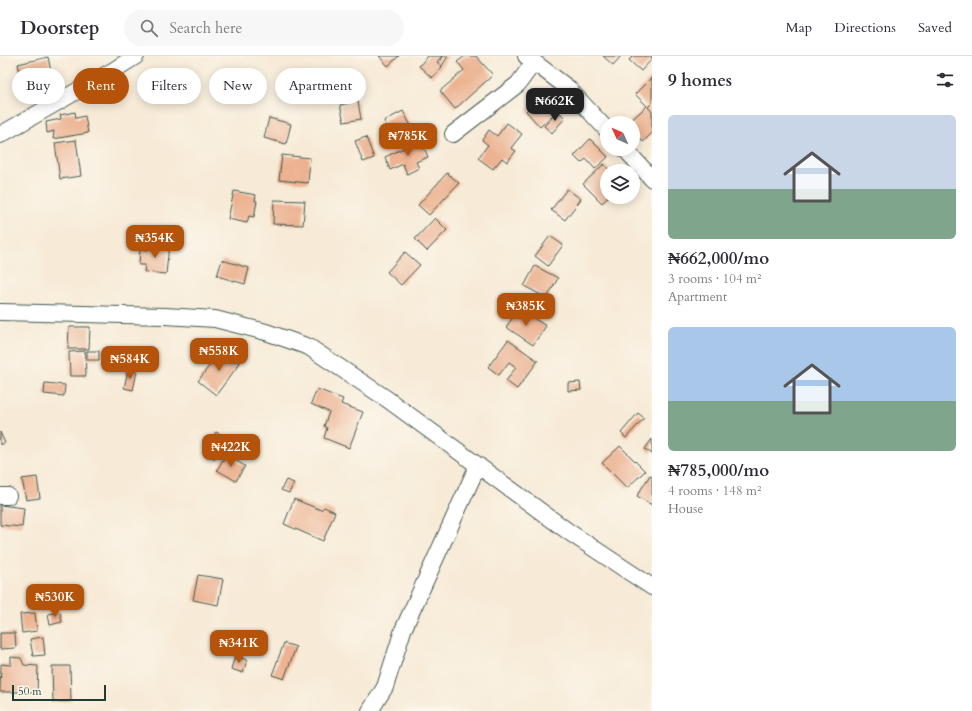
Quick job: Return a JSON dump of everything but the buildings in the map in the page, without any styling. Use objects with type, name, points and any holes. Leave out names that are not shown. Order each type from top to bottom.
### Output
[{"type":"street","points":[[0,135],[136,56]]},
{"type":"street","points":[[453,134],[518,84],[530,59],[568,88],[600,122]]},
{"type":"street","points":[[631,156],[652,179]]},
{"type":"street","points":[[0,312],[215,319],[266,332],[309,347],[387,399],[569,532],[652,587]]},
{"type":"street","points":[[370,711],[385,687],[403,630],[478,466]]}]
